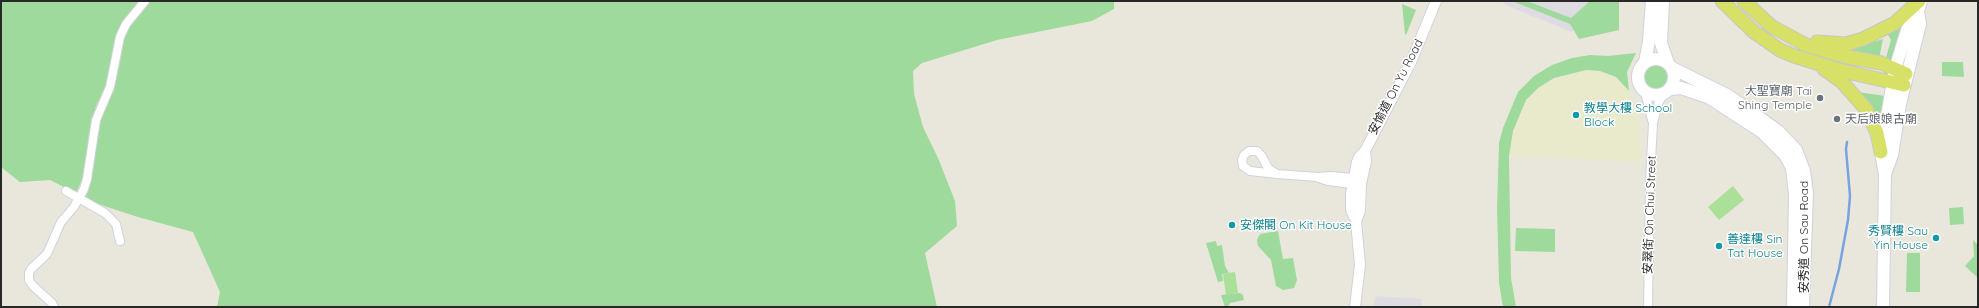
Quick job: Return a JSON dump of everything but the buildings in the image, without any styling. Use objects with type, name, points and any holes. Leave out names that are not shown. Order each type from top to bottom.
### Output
[{"type":"main road","points":[[1652,1],[1649,41],[1645,62],[1640,68],[1637,78],[1640,87],[1645,92],[1655,96],[1667,91],[1674,79],[1661,43],[1663,1]]},
{"type":"main road","points":[[1722,1],[1742,22],[1774,46],[1794,56],[1819,64],[1899,78]]},
{"type":"main road","points":[[1744,1],[1768,23],[1806,45],[1819,50],[1881,63],[1899,78]]},
{"type":"main road","points":[[1881,152],[1899,78],[1907,30],[1919,4]]},
{"type":"main road","points":[[1788,35],[1821,43],[1846,44],[1882,31],[1895,24],[1919,4]]},
{"type":"main road","points":[[1645,62],[1657,59],[1670,66]]},
{"type":"main road","points":[[1819,64],[1841,81],[1859,100],[1872,121],[1877,133],[1885,175],[1883,307]]},
{"type":"main road","name":"安秀道 On Sau Road","points":[[1670,66],[1722,92],[1745,107],[1778,131],[1796,150],[1804,171],[1806,193],[1803,307]]},
{"type":"main road","points":[[1885,175],[1892,155],[1899,78]]},
{"type":"main road","name":"安秀道 On Sau Road","points":[[1667,91],[1681,88],[1700,93],[1714,101],[1768,136],[1781,149],[1789,161],[1793,175],[1795,195],[1793,307]]},
{"type":"street","points":[[54,307],[52,303],[32,285],[29,280],[29,273],[31,269],[47,254],[61,222],[80,198],[87,179],[96,120],[110,87],[120,37],[126,24],[145,1]]},
{"type":"street","name":"安愉道 On Yu Road","points":[[1355,307],[1360,265],[1356,221],[1351,210],[1357,181],[1359,157],[1365,151],[1411,62],[1436,1]]},
{"type":"street","name":"安翠街 On Chui Street","points":[[1648,307],[1650,180],[1653,123],[1659,101],[1667,91]]},
{"type":"street","name":"安翠街 On Chui Street","points":[[1645,92],[1653,123]]},
{"type":"street","points":[[1277,174],[1268,168],[1257,151],[1252,150],[1246,153],[1242,160],[1243,166],[1247,170],[1277,174],[1318,177],[1328,181],[1357,181]]},
{"type":"street","points":[[1253,171],[1262,167],[1263,160]]},
{"type":"street","points":[[66,191],[105,213],[116,224],[120,241]]},
{"type":"shaded area","points":[[1503,1],[1604,1],[1572,32],[1505,5]]},
{"type":"shaded area","points":[[1586,70],[1600,71],[1616,77],[1629,91],[1639,118],[1641,162],[1509,156],[1513,131],[1526,100],[1538,88],[1554,78]]},
{"type":"shaded area","points":[[1376,296],[1421,299],[1422,307],[1373,307]]},
{"type":"green space","points":[[1,1],[140,1],[125,19],[116,34],[106,86],[96,106],[90,130],[83,178],[76,193],[50,180],[20,182],[1,167]]},
{"type":"green space","points":[[151,1],[1114,1],[1114,9],[1092,21],[997,40],[922,63],[913,71],[914,94],[923,127],[938,158],[955,201],[957,226],[925,253],[937,307],[217,307],[220,292],[193,232],[138,217],[95,203],[83,197],[91,181],[98,132],[104,109],[114,88],[124,37],[132,24]]},
{"type":"green space","points":[[1512,1],[1527,1],[1571,18],[1590,1],[1619,1],[1619,30],[1579,39],[1570,24]]},
{"type":"green space","points":[[1402,4],[1416,10],[1406,35],[1405,34]]},
{"type":"green space","points":[[1904,23],[1893,60],[1885,61],[1891,40],[1887,33]]},
{"type":"green space","points":[[1883,39],[1879,59],[1843,51]]},
{"type":"green space","points":[[1636,53],[1627,72],[1629,91],[1616,77],[1600,71],[1586,70],[1554,78],[1538,88],[1526,100],[1513,131],[1509,156],[1511,278],[1516,307],[1503,307],[1499,283],[1497,209],[1499,143],[1503,128],[1518,92],[1534,76],[1552,65],[1572,58],[1590,55],[1608,56]]},
{"type":"green space","points":[[1942,62],[1963,62],[1964,77],[1942,76]]},
{"type":"green space","points":[[1655,63],[1665,67],[1669,77],[1665,87],[1655,91],[1645,87],[1641,77],[1645,67]]},
{"type":"green space","points":[[1858,92],[1885,96],[1879,125],[1877,116],[1870,105]]},
{"type":"green space","points":[[1733,186],[1744,200],[1719,220],[1708,207]]},
{"type":"green space","points":[[1963,207],[1964,224],[1950,225],[1949,208]]},
{"type":"green space","points":[[1516,228],[1555,229],[1555,252],[1515,251]]},
{"type":"green space","points":[[1278,231],[1283,259],[1293,258],[1297,280],[1294,288],[1283,290],[1276,286],[1271,260],[1258,246],[1257,240],[1260,234]]},
{"type":"green space","points":[[1973,240],[1978,245],[1978,278],[1965,266],[1974,256]]},
{"type":"green space","points":[[1216,241],[1217,246],[1222,245],[1225,266],[1229,273],[1222,274],[1223,281],[1218,282],[1206,243]]},
{"type":"green space","points":[[1907,253],[1920,253],[1920,292],[1906,292]]},
{"type":"green space","points":[[1235,272],[1238,293],[1226,295],[1223,274]]},
{"type":"green space","points":[[1240,293],[1243,295],[1244,300],[1230,303],[1228,307],[1225,307],[1221,295]]},
{"type":"waterway","points":[[1829,307],[1839,269],[1848,220],[1850,196],[1846,149],[1847,142]]},
{"type":"place","name":"大聖寶廟 Tai Shing Temple","points":[[1820,98]]},
{"type":"place","name":"教學大樓 School Block","points":[[1576,115]]},
{"type":"place","name":"天后娘娘古廟","points":[[1837,119]]},
{"type":"place","name":"安傑閣 On Kit House","points":[[1232,225]]},
{"type":"place","name":"秀賢樓 Sau Yin House","points":[[1936,238]]},
{"type":"place","name":"善達樓 Sin Tat House","points":[[1719,246]]}]
